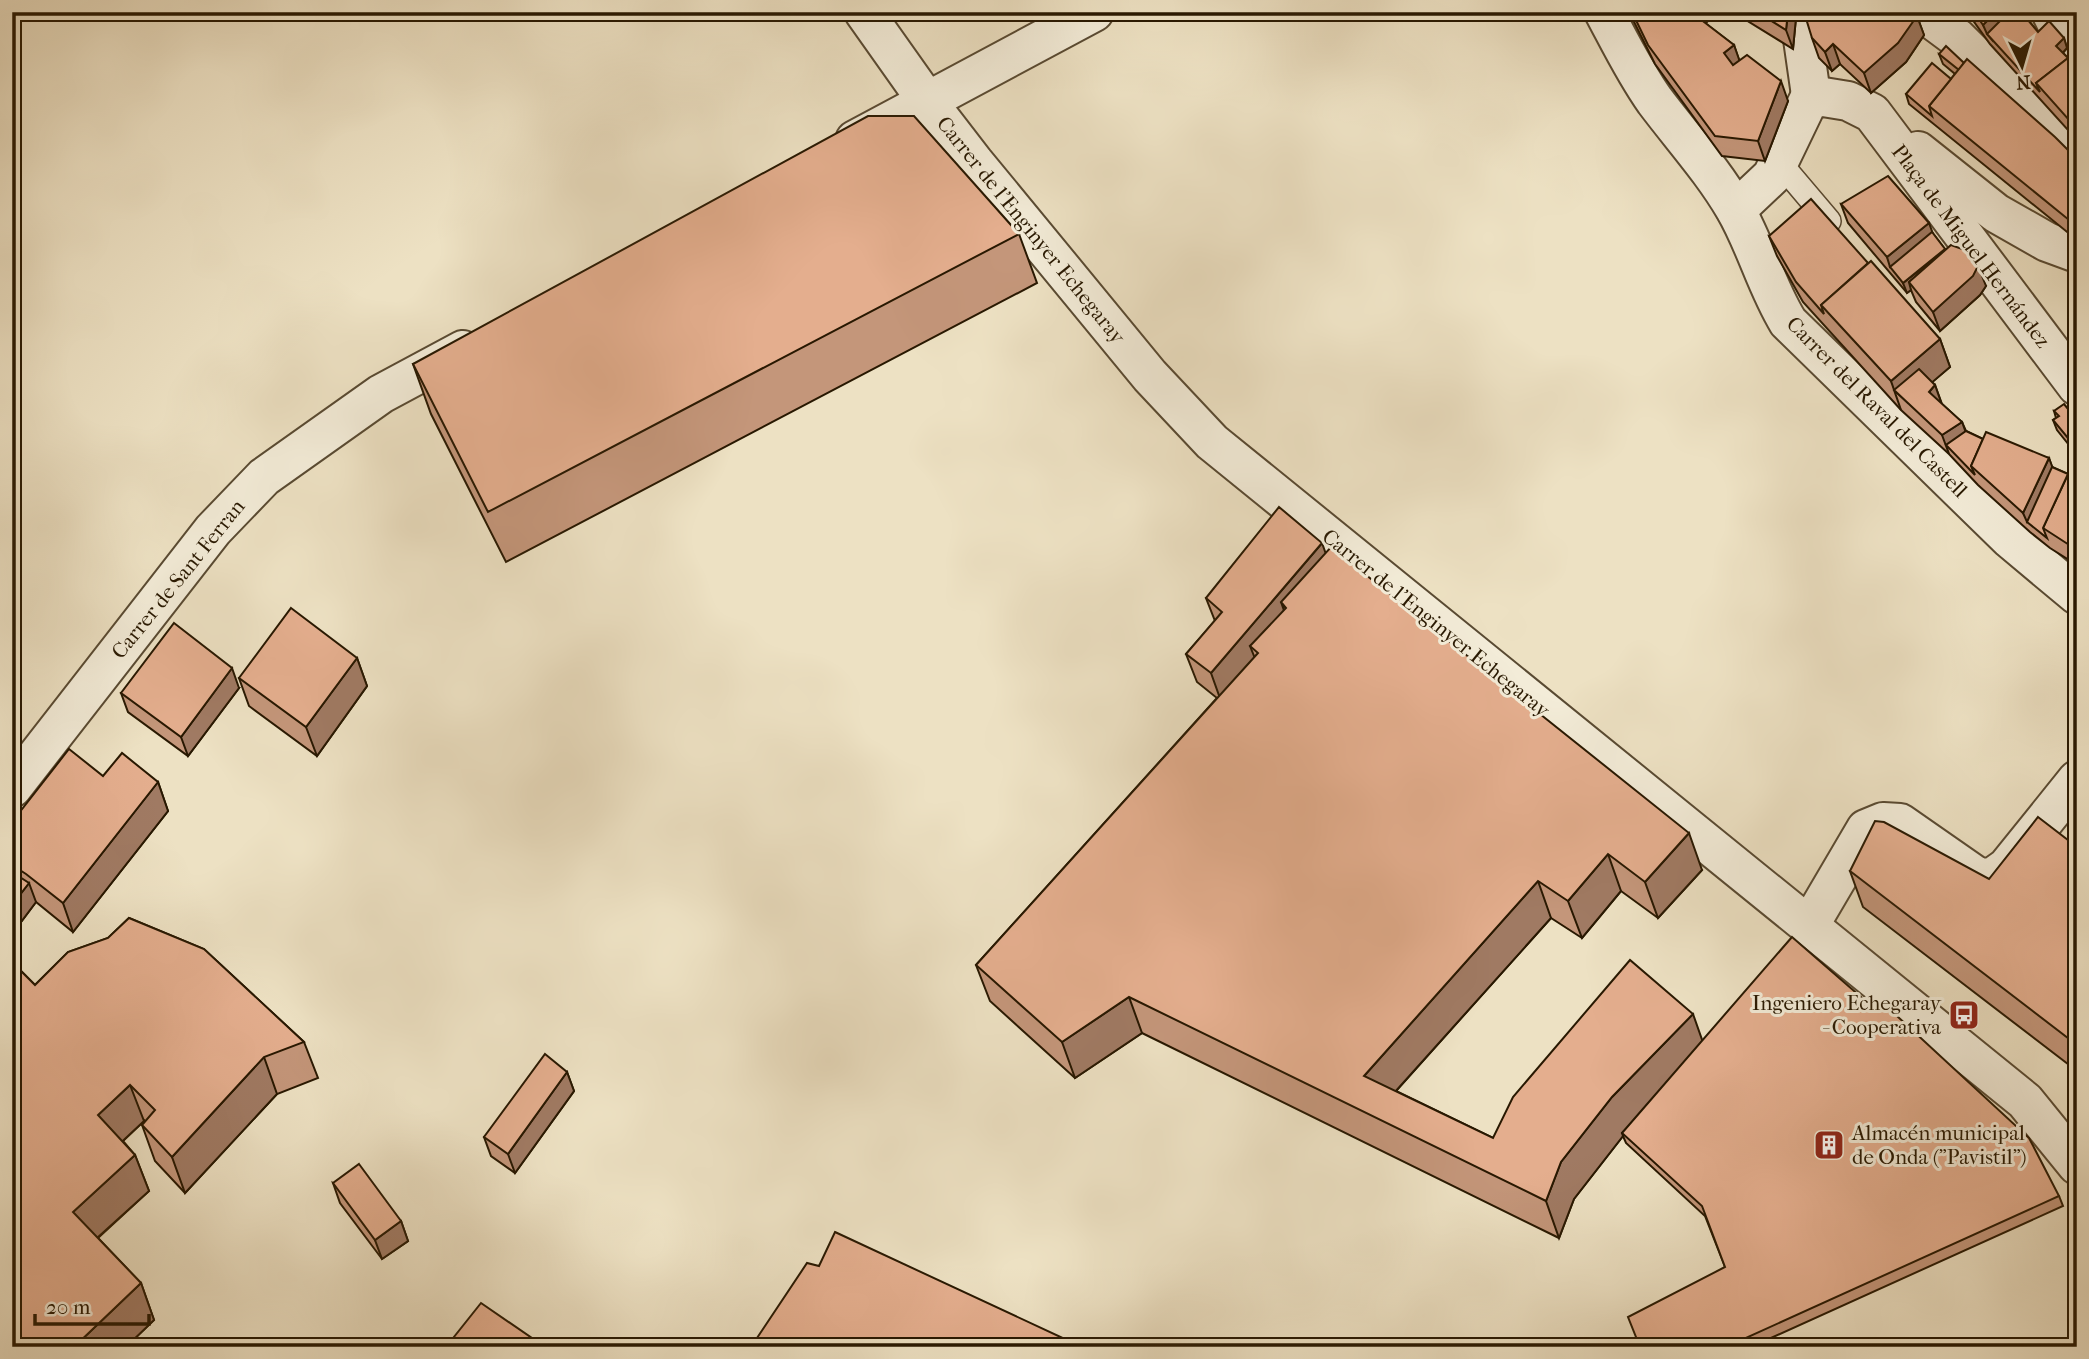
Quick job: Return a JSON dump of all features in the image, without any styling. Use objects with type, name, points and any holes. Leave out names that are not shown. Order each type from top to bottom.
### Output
[{"type":"street","name":"Carrer de l'Enginyer Echegaray","points":[[864,12],[982,173],[1150,376],[1212,442],[2025,1101],[2077,1165]]},
{"type":"street","points":[[830,153],[1094,12]]},
{"type":"street","name":"Carrer del Raval del Castell","points":[[1604,12],[1654,99],[1736,210],[1776,303],[1788,322],[2010,538],[2077,595]]},
{"type":"street","points":[[1922,12],[1956,38],[2077,157]]},
{"type":"street","points":[[2051,12],[2056,22],[2077,42]]},
{"type":"street","points":[[1736,210],[1772,176],[1811,95],[1803,39],[1805,25]]},
{"type":"street","name":"Plaça de Miguel Hernández","points":[[1811,95],[1848,101],[1872,113],[1996,214],[2047,242],[2077,253]]},
{"type":"street","name":"Plaça de Miguel Hernández","points":[[1872,113],[2074,382]]},
{"type":"street","name":"Carrer de Sant Ferran","points":[[12,788],[213,530],[264,477],[381,394],[490,335]]},
{"type":"street","points":[[1809,926],[1867,829],[1883,822],[1900,823],[1979,878],[1993,877],[2007,867],[2077,780]]},
{"type":"lane","points":[[1779,162],[1844,240]]},
{"type":"building","points":[[1632,12],[1691,12],[1734,45],[1724,53],[1733,65],[1747,55],[1781,81],[1758,141],[1715,136],[1648,45]]},
{"type":"building","points":[[1757,12],[1788,12],[1786,30]]},
{"type":"building","points":[[1804,12],[1912,12],[1917,16],[1898,43],[1864,73],[1833,44],[1825,52],[1812,38]]},
{"type":"building","points":[[1974,12],[1996,12],[1983,25]]},
{"type":"building","points":[[2009,12],[2021,12],[2038,32],[2049,21],[2064,38],[2056,46],[2068,58],[2036,83],[2040,92],[1987,34]]},
{"type":"building","points":[[1946,46],[1964,63],[1959,70],[1939,54]]},
{"type":"building","points":[[2077,51],[2077,129],[2036,83]]},
{"type":"building","points":[[1967,59],[2077,159],[2077,224],[1929,106]]},
{"type":"building","points":[[1932,63],[1951,79],[1929,106],[1932,116],[1906,94]]},
{"type":"building","points":[[868,116],[914,116],[1019,234],[488,512],[413,364]]},
{"type":"building","points":[[1888,176],[1929,223],[1887,257],[1841,204]]},
{"type":"building","points":[[1811,199],[1868,263],[1821,305],[1824,314],[1796,282],[1769,236]]},
{"type":"building","points":[[1932,232],[1945,249],[1903,283],[1890,267]]},
{"type":"building","points":[[1951,245],[1965,250],[1978,266],[1973,276],[1933,312],[1909,282]]},
{"type":"building","points":[[1871,261],[1940,339],[1891,381],[1821,305]]},
{"type":"building","points":[[1919,369],[1935,385],[1929,392],[1962,422],[1942,435],[1894,390]]},
{"type":"building","points":[[2064,404],[2077,420],[2077,449],[2053,420],[2059,416],[2054,411]]},
{"type":"building","points":[[1966,431],[1983,439],[1971,466],[1975,475],[1946,445]]},
{"type":"building","points":[[1986,432],[2049,458],[2023,513],[1971,466]]},
{"type":"building","points":[[2077,455],[2077,550],[2043,528]]},
{"type":"building","points":[[2052,467],[2068,474],[2043,528],[2047,538],[2027,522]]},
{"type":"building","points":[[1279,507],[1322,543],[1211,673],[1186,654],[1222,612],[1206,598]]},
{"type":"building","points":[[1331,547],[1689,833],[1645,882],[1608,854],[1568,901],[1538,881],[1364,1076],[1493,1138],[1513,1097],[1630,960],[1693,1014],[1612,1097],[1561,1162],[1546,1201],[1129,997],[1062,1042],[976,965],[1258,653],[1250,646],[1286,608],[1281,602]]},
{"type":"building","points":[[291,608],[357,658],[306,727],[239,678]]},
{"type":"building","points":[[174,623],[232,668],[181,737],[121,693]]},
{"type":"building","points":[[69,749],[103,776],[122,753],[158,782],[63,903],[12,865],[12,822]]},
{"type":"building","points":[[2038,817],[2077,847],[2077,1045],[1850,871],[1875,821],[1884,822],[1989,879]]},
{"type":"building","points":[[12,872],[29,883],[12,905]]},
{"type":"building","points":[[129,918],[204,949],[304,1042],[264,1057],[172,1157],[142,1125],[155,1110],[130,1085],[98,1115],[135,1155],[73,1212],[141,1283],[74,1347],[12,1347],[12,962],[35,985],[68,952],[108,938]]},
{"type":"building","name":"Almacén municipal de Onda (\"Pavistil\")","points":[[1792,937],[1877,1011],[1884,1004],[2029,1138],[2059,1196],[1726,1347],[1640,1347],[1628,1317],[1725,1267],[1702,1206],[1622,1133]]},
{"type":"building","points":[[545,1054],[567,1072],[508,1154],[484,1137]]},
{"type":"building","points":[[359,1164],[401,1221],[375,1240],[333,1183]]},
{"type":"building","points":[[835,1232],[1082,1347],[751,1347],[807,1263],[819,1266]]},
{"type":"building","points":[[481,1303],[545,1347],[446,1347]]},
{"type":"place","name":"Ingeniero Echegaray - Cooperativa","points":[[1964,1015]]},
{"type":"place","name":"Almacén municipal de Onda (\"Pavistil\")","points":[[1829,1145]]}]
